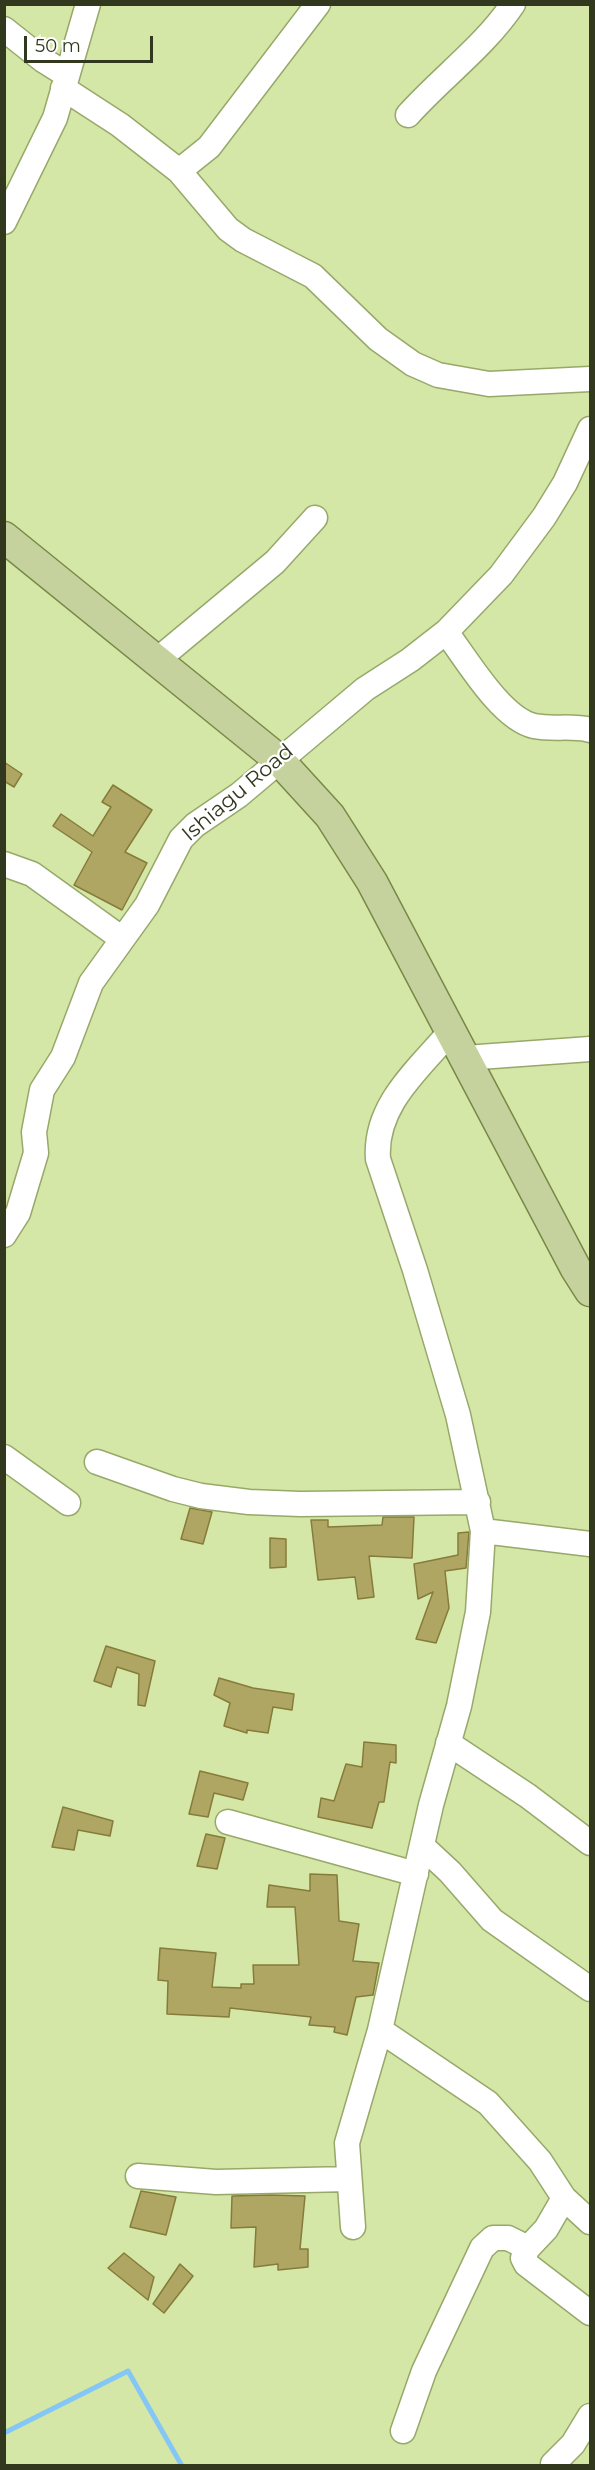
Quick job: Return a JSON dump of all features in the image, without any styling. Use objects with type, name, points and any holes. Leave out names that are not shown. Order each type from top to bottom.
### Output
[{"type":"main road","points":[[4,537],[278,759],[330,816],[351,847],[576,1269],[591,1290]]},
{"type":"street","points":[[4,222],[46,142],[88,4]]},
{"type":"street","points":[[179,171],[209,147],[318,4]]},
{"type":"street","points":[[408,115],[451,69],[497,29],[513,4]]},
{"type":"street","points":[[4,29],[65,81],[179,171],[228,229],[243,240],[313,276],[378,339],[413,364],[438,375],[489,384],[591,379]]},
{"type":"street","name":"Ishiagu Road","points":[[4,1235],[18,1213],[36,1153],[34,1132],[42,1090],[63,1057],[91,983],[121,938],[147,905],[181,839],[195,825],[239,795],[278,759],[365,689],[410,660],[446,632],[501,575],[544,517],[566,483],[591,429]]},
{"type":"street","points":[[156,661],[275,562],[315,518]]},
{"type":"street","points":[[446,632],[492,694],[519,718],[532,726],[591,729]]},
{"type":"street","points":[[4,864],[32,874],[121,938]]},
{"type":"street","points":[[352,2227],[346,2143],[380,2030],[478,1612],[483,1531],[478,1502],[458,1414],[414,1266],[378,1159],[377,1143],[380,1128],[397,1094],[450,1032]]},
{"type":"street","points":[[465,1058],[591,1049]]},
{"type":"street","points":[[4,1457],[68,1503]]},
{"type":"street","points":[[97,1462],[173,1490],[249,1502],[300,1504],[478,1502]]},
{"type":"street","points":[[483,1531],[591,1544]]},
{"type":"street","points":[[448,1743],[528,1796],[591,1843]]},
{"type":"street","points":[[228,1822],[416,1874]]},
{"type":"street","points":[[422,1846],[450,1872],[492,1920],[591,1989]]},
{"type":"street","points":[[380,2030],[488,2103],[540,2161],[564,2198],[591,2222]]},
{"type":"street","points":[[138,2176],[216,2182],[349,2179]]},
{"type":"street","points":[[564,2198],[546,2229],[528,2247],[523,2258],[526,2264],[591,2313]]},
{"type":"street","points":[[403,2431],[424,2371],[482,2248],[493,2238],[508,2238],[528,2247]]},
{"type":"street","points":[[553,2464],[573,2444],[591,2416]]},
{"type":"building","points":[[4,762],[22,774],[14,787],[4,781]]},
{"type":"building","points":[[113,785],[152,810],[125,852],[147,863],[122,910],[74,885],[92,852],[53,826],[61,814],[93,836],[111,807],[102,802]]},
{"type":"building","points":[[190,1508],[212,1512],[203,1544],[181,1539]]},
{"type":"building","points":[[383,1517],[414,1517],[412,1558],[369,1556],[374,1597],[358,1599],[355,1577],[318,1580],[311,1520],[328,1520],[328,1527],[382,1525]]},
{"type":"building","points":[[469,1532],[466,1568],[445,1571],[449,1608],[436,1643],[416,1639],[433,1592],[418,1599],[414,1564],[458,1555],[458,1533]]},
{"type":"building","points":[[270,1538],[286,1539],[286,1567],[270,1568]]},
{"type":"building","points":[[106,1646],[155,1661],[145,1706],[138,1705],[139,1674],[117,1667],[111,1687],[94,1681]]},
{"type":"building","points":[[219,1678],[253,1688],[294,1694],[292,1710],[273,1707],[268,1733],[247,1730],[247,1733],[224,1726],[230,1703],[214,1695]]},
{"type":"building","points":[[364,1742],[396,1745],[396,1763],[390,1762],[384,1802],[379,1802],[372,1828],[318,1817],[321,1798],[334,1801],[346,1764],[362,1767]]},
{"type":"building","points":[[200,1771],[248,1783],[243,1800],[214,1793],[208,1817],[189,1814]]},
{"type":"building","points":[[63,1807],[113,1821],[110,1836],[78,1830],[74,1850],[52,1847]]},
{"type":"building","points":[[206,1834],[225,1838],[217,1869],[197,1866]]},
{"type":"building","points":[[310,1874],[337,1875],[339,1921],[359,1924],[353,1961],[379,1963],[373,1995],[356,1997],[347,2035],[334,2032],[335,2027],[309,2025],[311,2017],[230,2008],[229,2017],[167,2014],[168,1981],[158,1980],[160,1948],[216,1953],[212,1987],[241,1988],[241,1984],[254,1984],[253,1965],[299,1965],[295,1907],[267,1907],[269,1885],[310,1891]]},
{"type":"building","points":[[141,2191],[176,2197],[166,2235],[130,2227]]},
{"type":"building","points":[[232,2196],[305,2196],[300,2249],[308,2249],[308,2267],[278,2270],[278,2264],[254,2267],[256,2227],[231,2228]]},
{"type":"building","points":[[124,2253],[154,2277],[148,2300],[108,2268]]},
{"type":"building","points":[[180,2264],[193,2276],[164,2313],[153,2304]]},
{"type":"waterway","points":[[4,2433],[128,2371],[182,2466]]}]
